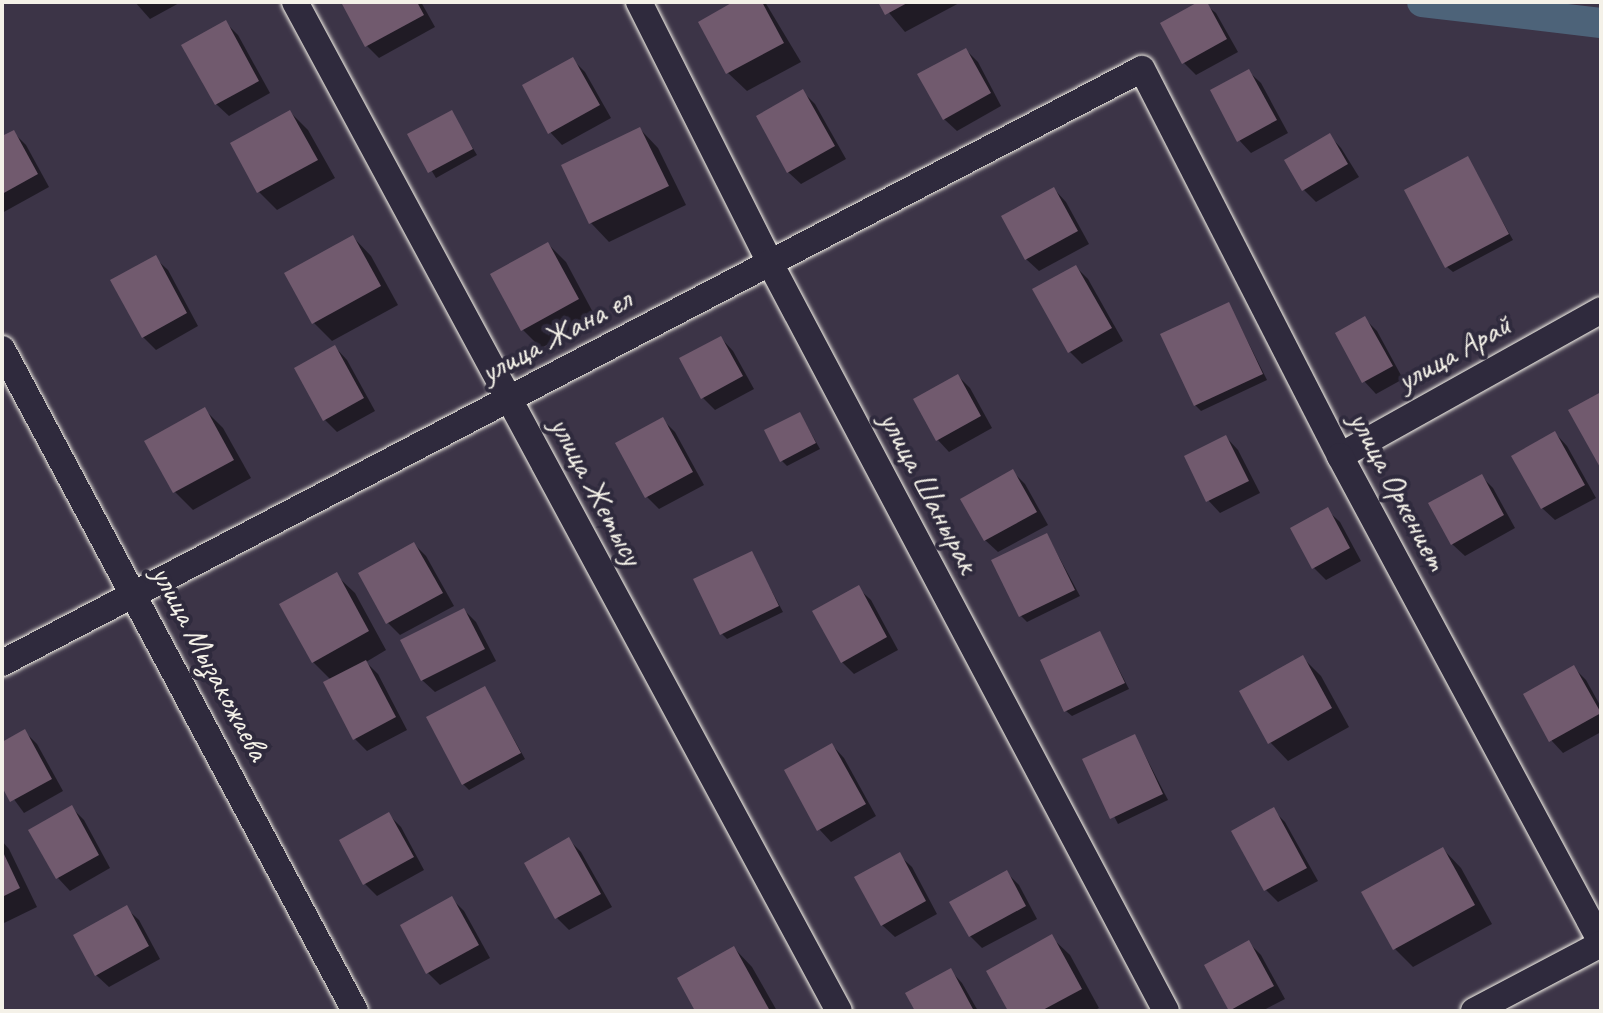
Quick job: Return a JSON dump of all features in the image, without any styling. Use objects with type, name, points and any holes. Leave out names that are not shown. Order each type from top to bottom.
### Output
[{"type":"street","name":"улица Жетысу","points":[[295,2],[839,1011]]},
{"type":"street","name":"улица Шанырак","points":[[639,2],[770,263],[1166,1011]]},
{"type":"street","name":"улица Жана ел","points":[[2,663],[1142,69]]},
{"type":"street","name":"улица Оркениет","points":[[1142,69],[1340,456],[1601,943]]},
{"type":"street","name":"улица Арай","points":[[1340,456],[1601,310]]},
{"type":"street","name":"улица Мызакожаева","points":[[2,349],[355,1011]]},
{"type":"street","points":[[1474,1011],[1601,943]]},
{"type":"building","points":[[417,2],[424,15],[365,47],[342,4]]},
{"type":"building","points":[[733,2],[762,2],[784,43],[726,74],[698,22]]},
{"type":"building","points":[[878,2],[909,2],[885,15]]},
{"type":"building","points":[[1198,2],[1207,2],[1227,39],[1182,64],[1160,23]]},
{"type":"building","points":[[226,20],[259,81],[215,105],[181,45]]},
{"type":"building","points":[[966,48],[991,93],[943,120],[917,74]]},
{"type":"building","points":[[573,57],[600,105],[548,134],[522,85]]},
{"type":"building","points":[[1249,69],[1277,120],[1237,142],[1210,90]]},
{"type":"building","points":[[803,89],[835,146],[787,173],[756,116]]},
{"type":"building","points":[[290,110],[318,160],[257,193],[230,143]]},
{"type":"building","points":[[452,110],[473,149],[428,173],[407,134]]},
{"type":"building","points":[[640,127],[669,186],[589,224],[561,165]]},
{"type":"building","points":[[14,130],[38,174],[2,194],[2,136]]},
{"type":"building","points":[[1330,133],[1348,164],[1302,191],[1284,160]]},
{"type":"building","points":[[1468,156],[1509,234],[1445,268],[1404,190]]},
{"type":"building","points":[[1054,187],[1078,231],[1025,260],[1001,216]]},
{"type":"building","points":[[353,235],[381,286],[312,324],[284,273]]},
{"type":"building","points":[[548,242],[579,299],[521,331],[490,274]]},
{"type":"building","points":[[156,255],[187,313],[142,338],[110,280]]},
{"type":"building","points":[[1076,265],[1112,328],[1068,353],[1032,289]]},
{"type":"building","points":[[1229,302],[1263,374],[1194,406],[1160,334]]},
{"type":"building","points":[[1365,316],[1393,366],[1362,383],[1335,333]]},
{"type":"building","points":[[721,336],[743,376],[701,399],[679,358]]},
{"type":"building","points":[[335,345],[364,398],[323,421],[294,368]]},
{"type":"building","points":[[958,374],[981,416],[936,441],[913,399]]},
{"type":"building","points":[[1601,392],[1601,469],[1568,410]]},
{"type":"building","points":[[205,407],[234,460],[173,493],[144,441]]},
{"type":"building","points":[[800,412],[816,443],[780,462],[764,430]]},
{"type":"building","points":[[663,417],[693,472],[645,498],[615,443]]},
{"type":"building","points":[[1555,431],[1585,485],[1541,509],[1511,456]]},
{"type":"building","points":[[1226,435],[1249,481],[1206,502],[1184,456]]},
{"type":"building","points":[[1013,469],[1037,512],[984,541],[960,499]]},
{"type":"building","points":[[1482,474],[1504,515],[1451,545],[1428,503]]},
{"type":"building","points":[[1328,507],[1350,548],[1312,569],[1290,528]]},
{"type":"building","points":[[1047,533],[1075,590],[1019,617],[991,560]]},
{"type":"building","points":[[414,542],[443,593],[386,624],[358,573]]},
{"type":"building","points":[[752,551],[779,606],[720,635],[693,579]]},
{"type":"building","points":[[337,572],[369,631],[312,663],[279,604]]},
{"type":"building","points":[[859,585],[887,637],[841,663],[812,611]]},
{"type":"building","points":[[464,608],[485,649],[421,681],[400,640]]},
{"type":"building","points":[[1100,631],[1125,683],[1064,712],[1040,660]]},
{"type":"building","points":[[1303,655],[1332,708],[1268,744],[1239,691]]},
{"type":"building","points":[[366,660],[396,717],[353,740],[323,682]]},
{"type":"building","points":[[1574,665],[1601,713],[1549,742],[1523,694]]},
{"type":"building","points":[[485,686],[521,753],[462,785],[426,717]]},
{"type":"building","points":[[25,729],[52,779],[10,802],[2,787],[2,742]]},
{"type":"building","points":[[1135,734],[1163,794],[1110,819],[1082,759]]},
{"type":"building","points":[[832,743],[866,804],[817,831],[784,770]]},
{"type":"building","points":[[72,805],[99,855],[56,879],[28,830]]},
{"type":"building","points":[[1274,807],[1307,868],[1264,891],[1231,831]]},
{"type":"building","points":[[389,812],[414,857],[363,885],[339,840]]},
{"type":"building","points":[[569,837],[601,894],[555,919],[524,863]]},
{"type":"building","points":[[1443,847],[1475,905],[1393,950],[1361,892]]},
{"type":"building","points":[[2,850],[20,888],[2,897]]},
{"type":"building","points":[[900,852],[926,901],[881,926],[854,877]]},
{"type":"building","points":[[1007,870],[1026,906],[969,937],[949,902]]},
{"type":"building","points":[[452,896],[479,945],[426,974],[400,925]]},
{"type":"building","points":[[127,905],[149,946],[95,976],[73,935]]},
{"type":"building","points":[[1052,934],[1082,989],[1041,1011],[1008,1011],[986,971]]},
{"type":"building","points":[[1249,940],[1274,986],[1229,1011],[1204,965]]},
{"type":"building","points":[[734,946],[770,1011],[695,1011],[677,978]]},
{"type":"building","points":[[951,968],[974,1011],[915,1011],[905,993]]},
{"type":"waterway","points":[[1422,2],[1601,23]]}]
